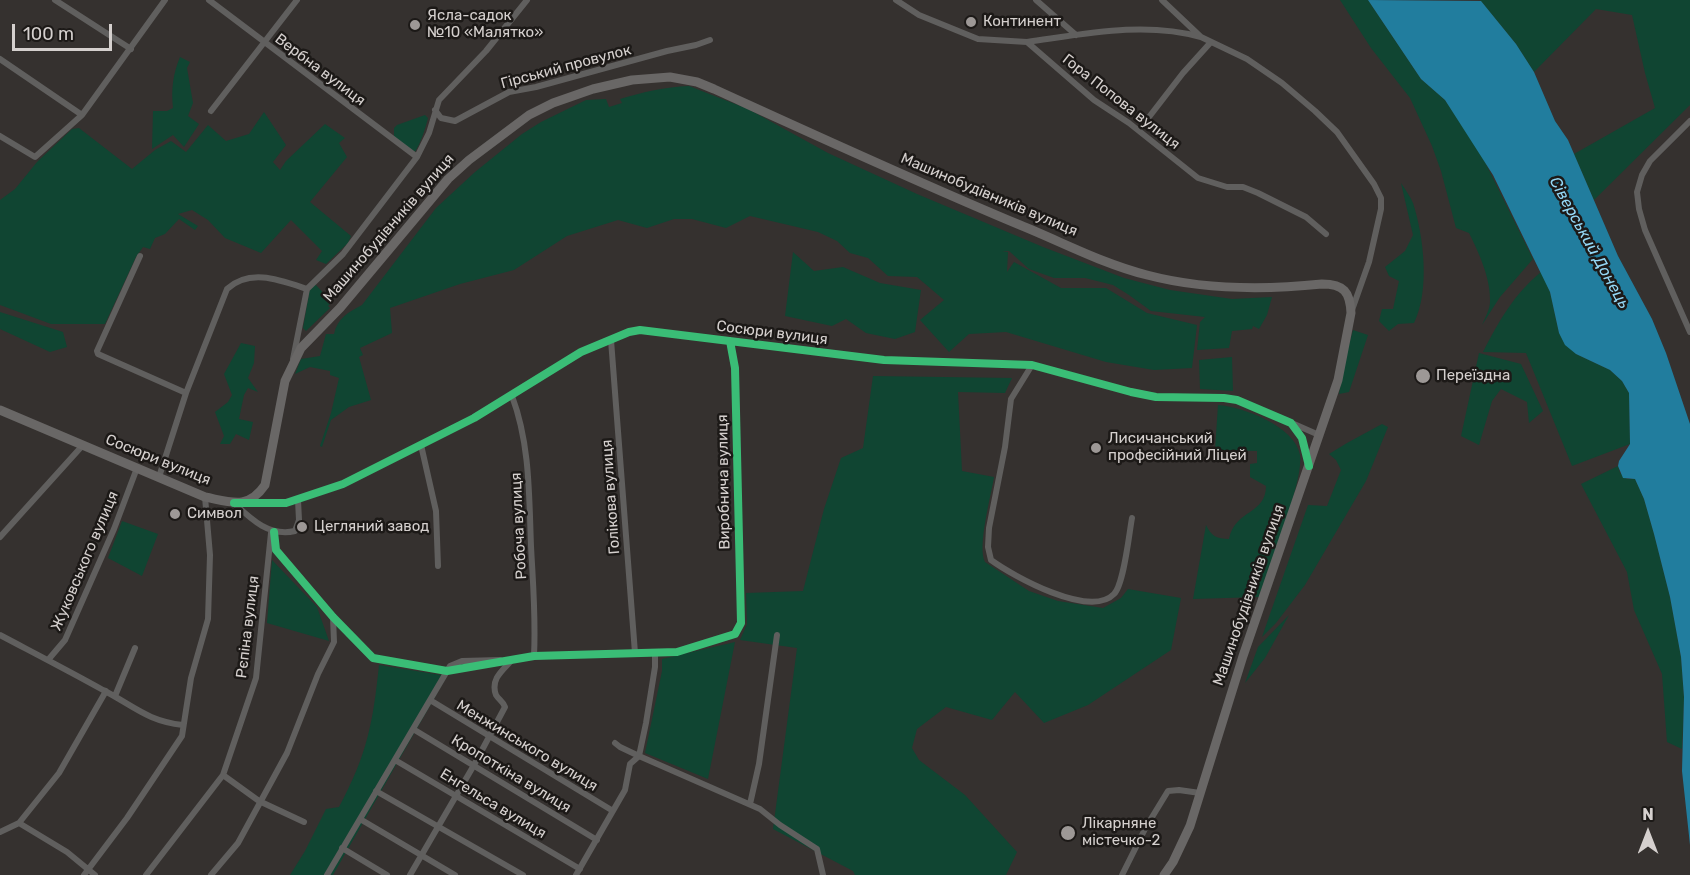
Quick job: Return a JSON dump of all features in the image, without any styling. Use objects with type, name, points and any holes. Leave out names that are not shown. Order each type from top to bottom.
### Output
[{"type":"main road","name":"Машинобудівників вулиця","points":[[234,503],[248,501],[258,495],[264,485],[285,381],[301,348],[340,308],[448,179],[469,160],[529,115],[593,88],[654,78],[682,79],[714,89],[944,194],[1106,262],[1147,275],[1235,288],[1333,284],[1341,287],[1347,294],[1351,313],[1338,380],[1243,656],[1190,826],[1164,875]]},
{"type":"main road","name":"Сосюри вулиця","points":[[0,410],[205,497],[234,503]]},
{"type":"street","points":[[55,0],[131,49]]},
{"type":"street","points":[[0,136],[35,157],[82,116],[165,0]]},
{"type":"street","name":"Вербна вулиця","points":[[209,0],[417,158]]},
{"type":"street","points":[[211,111],[297,0]]},
{"type":"street","points":[[292,363],[306,289],[343,254],[417,158],[429,133],[439,100],[486,51],[527,0]]},
{"type":"street","points":[[896,0],[918,15],[978,39],[1027,42],[1076,35],[1150,29],[1180,32],[1201,37],[1247,59],[1282,83],[1337,132],[1374,184],[1381,198],[1382,209],[1369,262],[1351,313]]},
{"type":"street","points":[[1036,0],[1076,35]]},
{"type":"street","points":[[1162,0],[1201,37]]},
{"type":"street","name":"Гірський провулок","points":[[435,110],[441,118],[455,121],[508,92],[536,87],[711,40]]},
{"type":"street","name":"Гора Попова вулиця","points":[[1027,42],[1094,100],[1138,130],[1198,178],[1227,187],[1242,187],[1258,193],[1306,217],[1326,234]]},
{"type":"street","points":[[1138,130],[1211,42]]},
{"type":"street","points":[[0,59],[82,116]]},
{"type":"street","points":[[1690,121],[1650,160],[1637,192],[1645,230],[1690,332]]},
{"type":"street","points":[[140,256],[97,351],[98,354],[186,393]]},
{"type":"street","points":[[159,477],[186,393],[227,289],[234,282],[244,278],[265,276],[306,289]]},
{"type":"street","name":"Сосюри вулиця","points":[[234,503],[270,504],[298,500],[343,484],[474,418],[581,352],[629,332],[640,330],[884,360],[1032,365],[1156,397],[1237,400],[1319,435]]},
{"type":"street","name":"Голікова вулиця","points":[[611,340],[635,653]]},
{"type":"street","name":"Виробнича вулиця","points":[[655,653],[677,651],[735,634],[741,623],[736,392],[730,340]]},
{"type":"street","points":[[1032,365],[1011,399],[1005,447],[989,528],[988,547],[991,560],[1042,589],[1064,597],[1091,602],[1102,601],[1114,594],[1120,584],[1132,518]]},
{"type":"street","name":"Робоча вулиця","points":[[512,396],[529,475],[532,565],[536,605],[534,656]]},
{"type":"street","points":[[1291,423],[1302,438],[1309,466]]},
{"type":"street","points":[[0,537],[83,445]]},
{"type":"street","points":[[422,445],[436,511],[438,567]]},
{"type":"street","name":"Жуковського вулиця","points":[[48,660],[65,640],[114,529],[137,468]]},
{"type":"street","points":[[86,872],[166,762],[182,736],[191,678],[208,620],[210,555],[205,497]]},
{"type":"street","points":[[234,503],[254,521],[273,531],[286,533],[295,531],[299,520],[298,500]]},
{"type":"street","points":[[273,531],[276,550],[333,617],[373,658],[447,671],[534,656],[655,653],[655,667],[639,756],[630,764],[626,789],[578,872]]},
{"type":"street","name":"Рєпіна вулиця","points":[[146,875],[223,775],[256,678],[273,531]]},
{"type":"street","points":[[211,875],[237,843],[287,753],[318,674],[334,642],[333,617]]},
{"type":"street","points":[[0,635],[106,691],[151,718],[164,723],[183,725]]},
{"type":"street","points":[[750,804],[759,764],[777,635]]},
{"type":"street","points":[[115,696],[135,648]]},
{"type":"street","points":[[410,875],[505,707],[503,701],[497,697],[494,685],[496,678],[512,660]]},
{"type":"street","points":[[327,875],[447,671]]},
{"type":"street","points":[[0,832],[19,823],[59,773],[106,691]]},
{"type":"street","name":"Менжинського вулиця","points":[[430,700],[613,811]]},
{"type":"street","name":"Кропоткіна вулиця","points":[[413,729],[597,840]]},
{"type":"street","points":[[615,743],[639,756],[750,804],[817,849],[823,875]]},
{"type":"street","name":"Енгельса вулиця","points":[[395,760],[578,872]]},
{"type":"street","points":[[223,775],[259,801],[304,822]]},
{"type":"street","points":[[1122,875],[1146,827],[1168,791],[1179,789],[1200,793]]},
{"type":"street","points":[[376,791],[524,875]]},
{"type":"street","points":[[360,819],[455,875]]},
{"type":"street","points":[[19,823],[67,852],[86,872],[95,875]]},
{"type":"street","points":[[342,848],[387,875]]},
{"type":"green space","points":[[1340,0],[1368,0],[1421,79],[1445,100],[1481,154],[1533,259],[1500,297],[1482,325],[1490,305],[1486,275],[1469,233],[1456,228],[1432,146],[1410,98],[1371,48]]},
{"type":"green space","points":[[1480,0],[1690,0],[1690,105],[1594,200],[1574,154],[1655,108],[1632,15],[1596,9],[1534,72],[1516,44]]},
{"type":"green space","points":[[180,57],[190,62],[187,68],[193,103],[188,116],[199,124],[184,147],[173,135],[152,149],[153,111],[167,111],[173,108],[173,82]]},
{"type":"green space","points":[[689,86],[748,109],[828,153],[917,194],[1043,247],[1124,278],[1170,290],[1232,299],[1272,297],[1267,315],[1259,329],[1253,326],[1252,329],[1232,331],[1229,348],[1197,350],[1200,322],[1205,317],[1151,311],[1113,285],[1085,278],[1054,278],[1029,269],[1009,251],[1002,251],[1008,252],[1007,272],[1014,262],[1061,288],[1106,288],[1147,313],[1197,325],[1192,368],[1154,370],[1106,362],[1006,332],[969,334],[949,352],[920,320],[944,300],[917,277],[888,276],[868,258],[850,253],[837,241],[818,232],[750,216],[726,228],[692,219],[674,219],[647,228],[618,220],[567,236],[514,270],[460,284],[390,308],[392,333],[360,348],[363,355],[359,357],[371,400],[349,407],[331,420],[322,447],[320,446],[339,378],[330,375],[330,371],[310,367],[295,374],[301,359],[320,356],[326,334],[334,334],[344,316],[362,305],[436,208],[475,172],[522,134],[586,100],[606,99],[609,107],[622,103],[620,99],[637,94]]},
{"type":"green space","points":[[264,112],[286,145],[273,162],[280,170],[286,161],[325,124],[345,138],[339,143],[347,157],[310,202],[351,236],[348,243],[326,264],[316,260],[322,251],[291,220],[261,253],[225,238],[208,220],[192,210],[178,214],[198,226],[195,230],[179,219],[165,234],[155,238],[150,249],[143,247],[136,257],[105,324],[51,324],[0,305],[0,200],[15,189],[37,162],[72,129],[79,128],[132,169],[155,150],[171,141],[186,152],[208,125],[226,141],[249,134]]},
{"type":"green space","points":[[425,115],[428,118],[427,122],[415,152],[394,138],[394,128],[397,125]]},
{"type":"green space","points":[[1401,183],[1412,200],[1417,217],[1424,280],[1419,310],[1414,323],[1398,324],[1389,331],[1379,321],[1382,309],[1393,309],[1399,281],[1389,276],[1385,267],[1405,251],[1413,235]]},
{"type":"green space","points":[[793,252],[814,271],[843,267],[880,283],[921,290],[915,332],[895,339],[866,333],[846,319],[832,326],[785,316]]},
{"type":"green space","points":[[1541,272],[1550,292],[1559,333],[1576,354],[1610,370],[1622,381],[1629,393],[1630,444],[1572,466],[1526,353],[1483,352],[1508,309],[1531,280]]},
{"type":"green space","points":[[314,283],[332,302],[328,306],[330,308],[306,331],[303,328],[310,288]]},
{"type":"green space","points":[[0,312],[63,332],[67,347],[50,352],[0,329]]},
{"type":"green space","points":[[1353,330],[1368,335],[1349,392],[1339,394],[1344,363]]},
{"type":"green space","points":[[241,343],[255,346],[254,363],[248,378],[258,392],[248,388],[244,395],[239,419],[253,422],[249,440],[236,434],[230,444],[220,444],[224,436],[215,412],[228,402],[232,395],[224,374]]},
{"type":"green space","points":[[1479,353],[1521,364],[1543,411],[1529,423],[1527,402],[1501,389],[1492,401],[1479,445],[1461,436]]},
{"type":"green space","points":[[1232,357],[1233,391],[1200,389],[1199,360]]},
{"type":"green space","points":[[873,376],[1012,378],[1005,393],[958,392],[962,471],[994,477],[984,534],[985,562],[1029,591],[1058,601],[1103,608],[1121,598],[1128,589],[1181,598],[1171,650],[1088,705],[1044,723],[1015,692],[992,720],[946,707],[917,729],[912,748],[919,760],[965,795],[1017,852],[1006,875],[855,875],[853,871],[773,829],[797,648],[740,640],[747,624],[746,593],[803,591],[824,509],[841,458],[863,448]]},
{"type":"green space","points":[[1218,405],[1254,414],[1278,427],[1289,435],[1300,455],[1297,484],[1259,597],[1193,599],[1206,525],[1215,536],[1229,539],[1237,522],[1256,508],[1265,495],[1266,486],[1250,477],[1250,464],[1257,463],[1257,451],[1215,450]]},
{"type":"green space","points":[[1382,424],[1388,427],[1366,481],[1305,585],[1276,623],[1262,637],[1308,505],[1327,506],[1341,470],[1336,460],[1329,454]]},
{"type":"green space","points":[[1618,466],[1620,473],[1627,479],[1635,479],[1644,499],[1670,597],[1681,657],[1684,698],[1682,749],[1667,742],[1662,674],[1634,610],[1627,572],[1581,484]]},
{"type":"green space","points":[[122,521],[158,534],[142,576],[108,558]]},
{"type":"green space","points":[[272,560],[317,607],[329,641],[267,623]]},
{"type":"green space","points":[[1289,615],[1265,658],[1245,683],[1258,647]]},
{"type":"green space","points":[[735,642],[708,779],[645,753],[662,671],[662,659]]},
{"type":"green space","points":[[379,665],[447,676],[333,875],[290,875],[326,809],[339,807],[349,788],[362,755],[371,722]]},
{"type":"water","name":"Сіверський Донець","points":[[1368,0],[1481,1],[1516,44],[1534,72],[1555,121],[1568,140],[1618,256],[1652,319],[1666,353],[1690,424],[1690,845],[1682,771],[1684,697],[1681,657],[1670,597],[1644,499],[1635,479],[1623,478],[1618,466],[1630,444],[1629,393],[1622,381],[1610,370],[1576,354],[1565,345],[1559,333],[1550,292],[1493,175],[1445,100],[1421,79]]},
{"type":"cycle path","points":[[234,503],[286,503],[343,484],[474,418],[581,352],[629,332],[640,330],[884,360],[1032,365],[1156,397],[1237,400],[1291,423],[1302,438],[1309,466]]},
{"type":"cycle path","points":[[274,532],[276,550],[333,617],[373,658],[447,671],[534,656],[677,652],[735,634],[741,623],[735,368],[730,341]]},
{"type":"place","name":"Континент","points":[[971,22]]},
{"type":"place","name":"Ясла-садок №10 «Малятко»","points":[[415,25]]},
{"type":"place","name":"Переїздна","points":[[1423,376]]},
{"type":"place","name":"Лисичанський професійний Ліцей","points":[[1096,448]]},
{"type":"place","name":"Символ","points":[[175,514]]},
{"type":"place","name":"Цегляний завод","points":[[302,527]]},
{"type":"place","name":"Лікарняне містечко-2","points":[[1068,833]]}]
